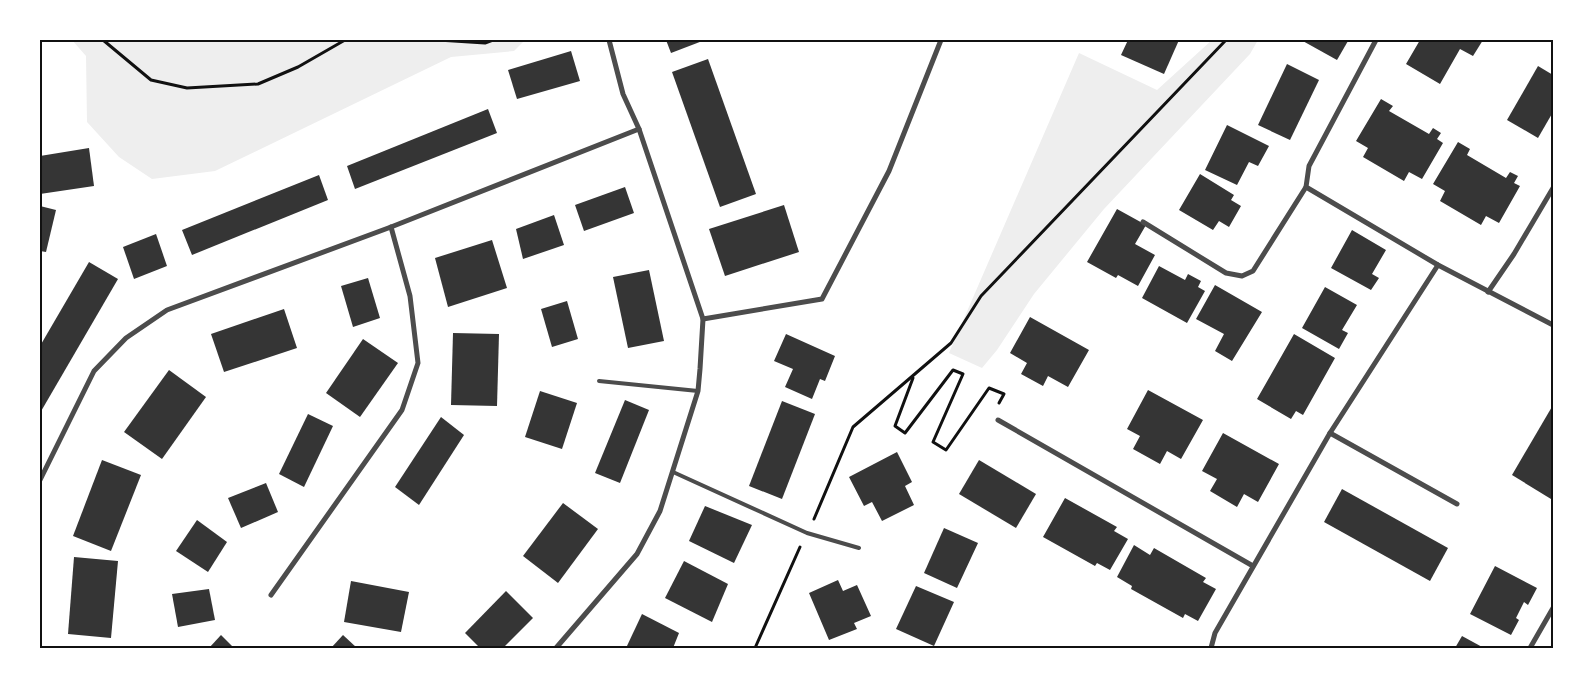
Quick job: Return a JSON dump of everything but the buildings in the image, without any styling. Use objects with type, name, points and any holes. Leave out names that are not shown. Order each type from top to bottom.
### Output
[{"type":"street","points":[[556,648],[637,554],[660,511],[698,391],[703,319],[639,129],[624,94],[609,40]]},
{"type":"street","points":[[703,319],[822,299],[889,170],[941,40]]},
{"type":"street","points":[[1143,222],[1226,273],[1242,276],[1253,271],[1306,187],[1309,166],[1376,40]]},
{"type":"street","points":[[40,480],[94,371],[126,338],[167,310],[391,227],[639,129]]},
{"type":"street","points":[[1306,187],[1438,265],[1553,326]]},
{"type":"street","points":[[1488,292],[1514,254],[1553,188]]},
{"type":"street","points":[[271,596],[402,410],[418,363],[410,296],[391,227]]},
{"type":"street","points":[[1211,648],[1215,633],[1330,433],[1438,265]]},
{"type":"street","points":[[998,420],[1253,566]]},
{"type":"street","points":[[1330,433],[1458,504]]},
{"type":"street","points":[[1530,648],[1553,608]]},
{"type":"lane","points":[[599,381],[698,391]]},
{"type":"lane","points":[[673,472],[807,532],[859,548]]},
{"type":"path","points":[[103,40],[151,80],[187,88],[258,84],[298,67],[344,40]]},
{"type":"path","points":[[438,40],[485,43],[493,40]]},
{"type":"path","points":[[756,648],[807,532],[821,507],[853,427],[951,343],[981,296],[1226,40]]},
{"type":"path","points":[[914,376],[895,426],[905,433],[953,370],[963,374],[933,442],[946,450],[989,388],[1004,394],[991,416],[998,420]]},
{"type":"shaded area","points":[[72,40],[525,40],[514,51],[451,57],[215,171],[152,179],[119,157],[87,122],[86,56]]},
{"type":"shaded area","points":[[1212,40],[1258,40],[1250,54],[1104,209],[1034,294],[997,350],[982,368],[949,353],[1079,53],[1157,90]]}]
